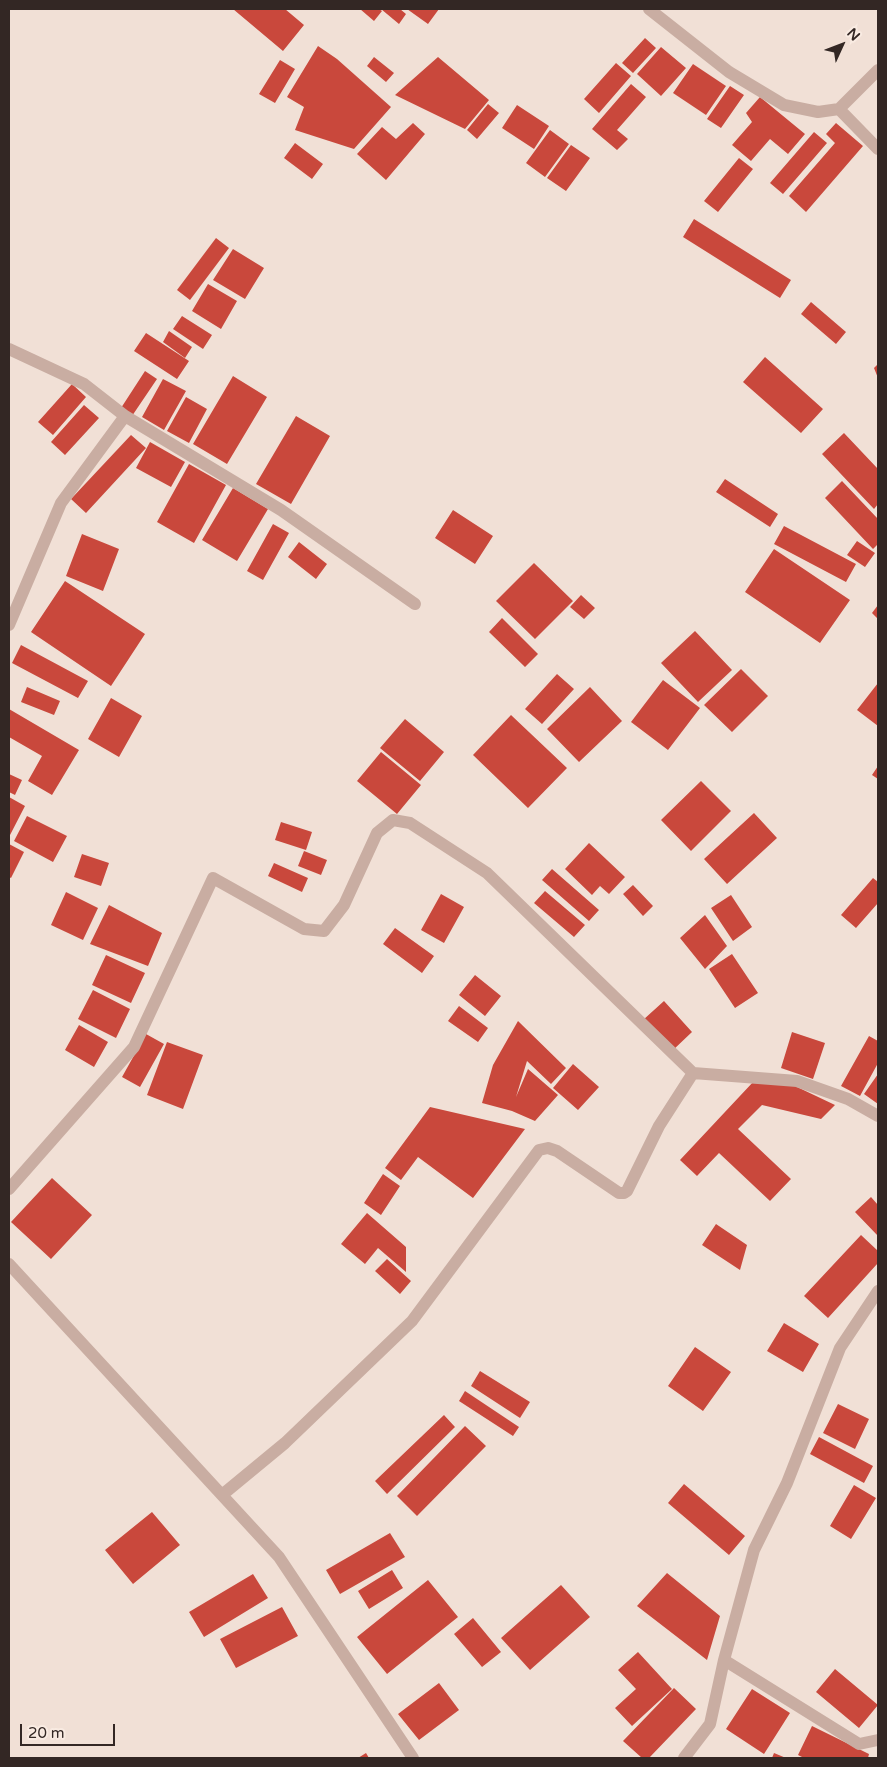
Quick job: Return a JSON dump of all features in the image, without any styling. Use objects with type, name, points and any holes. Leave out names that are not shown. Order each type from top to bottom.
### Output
[{"type":"street","points":[[649,9],[729,72],[784,105],[818,112],[839,109],[878,70]]},
{"type":"street","points":[[839,109],[878,149]]},
{"type":"street","points":[[9,349],[84,384],[125,416],[281,510],[415,604]]},
{"type":"street","points":[[9,625],[62,503],[125,416]]},
{"type":"street","points":[[9,1189],[134,1047],[213,878],[304,930],[324,932],[344,906],[377,833],[393,820],[410,823],[487,873],[693,1073],[796,1080],[848,1099],[878,1116]]},
{"type":"street","points":[[222,1495],[285,1443],[412,1321],[539,1150],[548,1148],[557,1151],[619,1193],[627,1191],[658,1126],[693,1073]]},
{"type":"street","points":[[9,1264],[279,1557],[414,1758]]},
{"type":"street","points":[[684,1758],[710,1724],[724,1660],[754,1550],[787,1483],[840,1348],[878,1291]]},
{"type":"street","points":[[724,1660],[859,1744],[878,1740]]},
{"type":"building","points":[[233,9],[285,9],[304,25],[283,51]]},
{"type":"building","points":[[360,9],[379,9],[382,11],[374,21]]},
{"type":"building","points":[[381,9],[400,9],[406,14],[399,24]]},
{"type":"building","points":[[407,9],[439,9],[428,24]]},
{"type":"building","points":[[645,38],[656,48],[633,73],[622,63]]},
{"type":"building","points":[[318,46],[337,59],[391,107],[354,149],[295,130],[304,107],[287,97]]},
{"type":"building","points":[[661,47],[686,68],[661,96],[637,74]]},
{"type":"building","points":[[374,57],[394,73],[386,82],[367,66]]},
{"type":"building","points":[[438,57],[489,100],[465,129],[395,95]]},
{"type":"building","points":[[280,60],[295,69],[275,103],[259,94]]},
{"type":"building","points":[[616,63],[631,76],[599,113],[584,99]]},
{"type":"building","points":[[693,64],[726,86],[706,115],[673,93]]},
{"type":"building","points":[[631,84],[646,97],[617,130],[628,139],[617,150],[592,129]]},
{"type":"building","points":[[730,86],[744,95],[721,128],[707,119]]},
{"type":"building","points":[[760,97],[805,134],[788,154],[770,139],[751,161],[732,145],[752,122],[746,113]]},
{"type":"building","points":[[488,104],[499,113],[477,139],[467,130]]},
{"type":"building","points":[[517,105],[549,126],[534,149],[502,128]]},
{"type":"building","points":[[413,123],[425,134],[386,180],[357,154],[382,127],[396,139]]},
{"type":"building","points":[[836,123],[863,146],[806,212],[789,196],[835,143],[826,134]]},
{"type":"building","points":[[550,130],[569,144],[545,177],[526,163]]},
{"type":"building","points":[[814,132],[827,143],[783,194],[770,183]]},
{"type":"building","points":[[295,143],[323,164],[312,179],[284,158]]},
{"type":"building","points":[[571,145],[590,158],[566,191],[547,178]]},
{"type":"building","points":[[739,158],[753,169],[718,212],[704,201]]},
{"type":"building","points":[[694,219],[791,280],[780,298],[683,237]]},
{"type":"building","points":[[216,238],[229,248],[190,300],[177,290]]},
{"type":"building","points":[[233,249],[264,268],[245,299],[213,280]]},
{"type":"building","points":[[208,284],[237,301],[221,329],[192,311]]},
{"type":"building","points":[[811,302],[846,332],[836,344],[801,314]]},
{"type":"building","points":[[182,316],[212,335],[203,349],[173,329]]},
{"type":"building","points":[[169,331],[192,347],[185,358],[163,342]]},
{"type":"building","points":[[146,333],[189,361],[177,379],[134,351]]},
{"type":"building","points":[[765,357],[823,409],[801,433],[743,382]]},
{"type":"building","points":[[878,364],[878,378],[874,368]]},
{"type":"building","points":[[145,371],[157,379],[132,416],[121,408]]},
{"type":"building","points":[[233,376],[267,397],[227,464],[193,444]]},
{"type":"building","points":[[163,379],[186,391],[164,430],[142,417]]},
{"type":"building","points":[[72,384],[86,397],[53,435],[38,422]]},
{"type":"building","points":[[186,397],[207,409],[189,443],[167,431]]},
{"type":"building","points":[[84,405],[99,418],[65,455],[51,442]]},
{"type":"building","points":[[296,416],[330,436],[291,504],[256,484]]},
{"type":"building","points":[[844,433],[878,469],[878,504],[874,509],[822,454]]},
{"type":"building","points":[[131,435],[146,448],[86,513],[71,499]]},
{"type":"building","points":[[150,442],[185,462],[171,487],[136,468]]},
{"type":"building","points":[[189,464],[226,485],[194,543],[157,522]]},
{"type":"building","points":[[725,479],[778,514],[770,527],[716,492]]},
{"type":"building","points":[[842,481],[878,519],[878,544],[873,549],[825,498]]},
{"type":"building","points":[[233,488],[268,509],[237,561],[202,540]]},
{"type":"building","points":[[453,510],[493,536],[475,564],[435,538]]},
{"type":"building","points":[[273,524],[289,533],[263,580],[247,571]]},
{"type":"building","points":[[784,526],[856,564],[846,582],[774,544]]},
{"type":"building","points":[[82,534],[119,549],[103,591],[66,576]]},
{"type":"building","points":[[857,541],[875,553],[865,567],[847,555]]},
{"type":"building","points":[[299,542],[327,564],[316,579],[288,557]]},
{"type":"building","points":[[774,549],[850,600],[820,643],[745,592]]},
{"type":"building","points":[[534,563],[573,601],[535,639],[496,601]]},
{"type":"building","points":[[65,581],[145,634],[111,686],[31,632]]},
{"type":"building","points":[[581,595],[595,608],[584,619],[570,607]]},
{"type":"building","points":[[878,605],[878,619],[872,613]]},
{"type":"building","points":[[502,618],[538,654],[525,667],[489,632]]},
{"type":"building","points":[[695,631],[732,670],[698,702],[661,663]]},
{"type":"building","points":[[21,645],[88,681],[78,698],[12,663]]},
{"type":"building","points":[[741,669],[768,696],[732,732],[704,705]]},
{"type":"building","points":[[557,674],[574,689],[542,724],[525,709]]},
{"type":"building","points":[[663,680],[700,708],[668,750],[631,722]]},
{"type":"building","points":[[878,683],[878,726],[857,710]]},
{"type":"building","points":[[27,687],[60,701],[54,715],[21,702]]},
{"type":"building","points":[[590,687],[622,721],[579,762],[547,729]]},
{"type":"building","points":[[111,698],[142,716],[119,757],[88,739]]},
{"type":"building","points":[[9,709],[79,750],[52,795],[28,781],[42,756],[9,737]]},
{"type":"building","points":[[511,715],[567,768],[528,808],[473,755]]},
{"type":"building","points":[[405,719],[444,752],[420,781],[380,748]]},
{"type":"building","points":[[381,752],[421,785],[397,814],[357,781]]},
{"type":"building","points":[[878,766],[878,779],[872,775]]},
{"type":"building","points":[[9,774],[22,780],[15,795],[9,792]]},
{"type":"building","points":[[701,781],[731,811],[691,851],[661,820]]},
{"type":"building","points":[[9,797],[25,806],[9,837]]},
{"type":"building","points":[[754,813],[777,838],[727,884],[704,859]]},
{"type":"building","points":[[27,816],[67,836],[53,862],[14,841]]},
{"type":"building","points":[[281,822],[312,832],[306,850],[275,840]]},
{"type":"building","points":[[589,843],[625,877],[609,894],[600,886],[592,895],[565,869]]},
{"type":"building","points":[[9,844],[24,852],[11,878],[9,877]]},
{"type":"building","points":[[304,851],[327,860],[321,875],[298,866]]},
{"type":"building","points":[[82,854],[109,863],[101,886],[74,877]]},
{"type":"building","points":[[274,863],[308,878],[302,892],[268,876]]},
{"type":"building","points":[[552,869],[599,910],[589,921],[542,880]]},
{"type":"building","points":[[873,878],[878,882],[878,903],[856,928],[841,915]]},
{"type":"building","points":[[633,885],[653,906],[643,916],[623,894]]},
{"type":"building","points":[[545,891],[585,925],[574,937],[534,903]]},
{"type":"building","points":[[66,892],[98,908],[83,940],[51,925]]},
{"type":"building","points":[[441,894],[464,907],[444,943],[421,930]]},
{"type":"building","points":[[731,895],[752,927],[733,941],[711,908]]},
{"type":"building","points":[[109,905],[162,933],[148,966],[90,944]]},
{"type":"building","points":[[705,915],[727,946],[705,969],[680,938]]},
{"type":"building","points":[[395,928],[434,956],[422,973],[383,944]]},
{"type":"building","points":[[732,954],[758,993],[735,1008],[709,969]]},
{"type":"building","points":[[106,955],[145,973],[131,1003],[92,985]]},
{"type":"building","points":[[475,975],[501,996],[485,1016],[459,995]]},
{"type":"building","points":[[93,990],[130,1009],[116,1038],[78,1019]]},
{"type":"building","points":[[664,1001],[692,1032],[672,1051],[643,1020]]},
{"type":"building","points":[[459,1006],[488,1028],[478,1042],[448,1021]]},
{"type":"building","points":[[518,1021],[566,1068],[551,1084],[527,1061],[516,1097],[528,1069],[558,1095],[535,1121],[512,1111],[482,1103],[493,1065]]},
{"type":"building","points":[[79,1025],[108,1042],[94,1067],[65,1050]]},
{"type":"building","points":[[792,1032],[825,1043],[813,1079],[781,1068]]},
{"type":"building","points":[[146,1034],[164,1044],[140,1087],[122,1077]]},
{"type":"building","points":[[869,1036],[878,1041],[878,1063],[860,1096],[841,1086]]},
{"type":"building","points":[[167,1042],[203,1055],[183,1109],[147,1095]]},
{"type":"building","points":[[573,1064],[599,1087],[578,1110],[553,1088]]},
{"type":"building","points":[[878,1074],[878,1104],[864,1094]]},
{"type":"building","points":[[754,1081],[795,1086],[835,1105],[821,1119],[762,1105],[738,1129],[791,1179],[770,1201],[719,1153],[697,1176],[680,1160]]},
{"type":"building","points":[[430,1107],[525,1129],[473,1198],[418,1157],[401,1180],[385,1168]]},
{"type":"building","points":[[383,1174],[400,1186],[381,1215],[364,1203]]},
{"type":"building","points":[[52,1178],[92,1215],[51,1259],[11,1222]]},
{"type":"building","points":[[871,1197],[878,1205],[878,1236],[855,1212]]},
{"type":"building","points":[[367,1213],[406,1247],[406,1272],[378,1248],[365,1264],[341,1244]]},
{"type":"building","points":[[716,1224],[747,1245],[740,1270],[702,1245]]},
{"type":"building","points":[[861,1235],[878,1251],[878,1263],[828,1318],[804,1296]]},
{"type":"building","points":[[387,1259],[411,1281],[400,1294],[375,1271]]},
{"type":"building","points":[[784,1323],[819,1344],[803,1372],[767,1351]]},
{"type":"building","points":[[695,1347],[731,1372],[703,1411],[668,1386]]},
{"type":"building","points":[[480,1371],[530,1402],[520,1418],[471,1386]]},
{"type":"building","points":[[465,1391],[519,1427],[513,1436],[459,1401]]},
{"type":"building","points":[[838,1404],[869,1419],[855,1449],[823,1433]]},
{"type":"building","points":[[444,1415],[455,1427],[387,1494],[375,1481]]},
{"type":"building","points":[[465,1426],[486,1446],[417,1516],[397,1496]]},
{"type":"building","points":[[819,1437],[873,1466],[864,1483],[810,1454]]},
{"type":"building","points":[[684,1484],[745,1536],[729,1555],[668,1503]]},
{"type":"building","points":[[854,1485],[876,1498],[851,1539],[830,1526]]},
{"type":"building","points":[[152,1512],[180,1545],[133,1584],[105,1550]]},
{"type":"building","points":[[390,1533],[405,1557],[340,1594],[326,1570]]},
{"type":"building","points":[[392,1570],[403,1588],[369,1609],[358,1591]]},
{"type":"building","points":[[667,1573],[720,1616],[707,1660],[637,1606]]},
{"type":"building","points":[[253,1574],[268,1598],[204,1637],[189,1612]]},
{"type":"building","points":[[428,1580],[458,1617],[387,1674],[357,1637]]},
{"type":"building","points":[[561,1585],[590,1617],[530,1670],[501,1638]]},
{"type":"building","points":[[282,1607],[298,1636],[236,1668],[220,1639]]},
{"type":"building","points":[[473,1618],[501,1652],[482,1667],[454,1634]]},
{"type":"building","points":[[638,1652],[672,1689],[632,1726],[615,1708],[636,1689],[618,1670]]},
{"type":"building","points":[[835,1669],[878,1705],[859,1728],[816,1692]]},
{"type":"building","points":[[439,1683],[459,1710],[419,1740],[398,1714]]},
{"type":"building","points":[[674,1688],[696,1709],[649,1758],[642,1758],[623,1741]]},
{"type":"building","points":[[752,1689],[790,1713],[764,1754],[726,1729]]},
{"type":"building","points":[[812,1726],[869,1754],[868,1758],[804,1758],[798,1755]]},
{"type":"building","points":[[366,1753],[369,1758],[358,1758]]},
{"type":"building","points":[[774,1753],[786,1758],[772,1758]]}]
